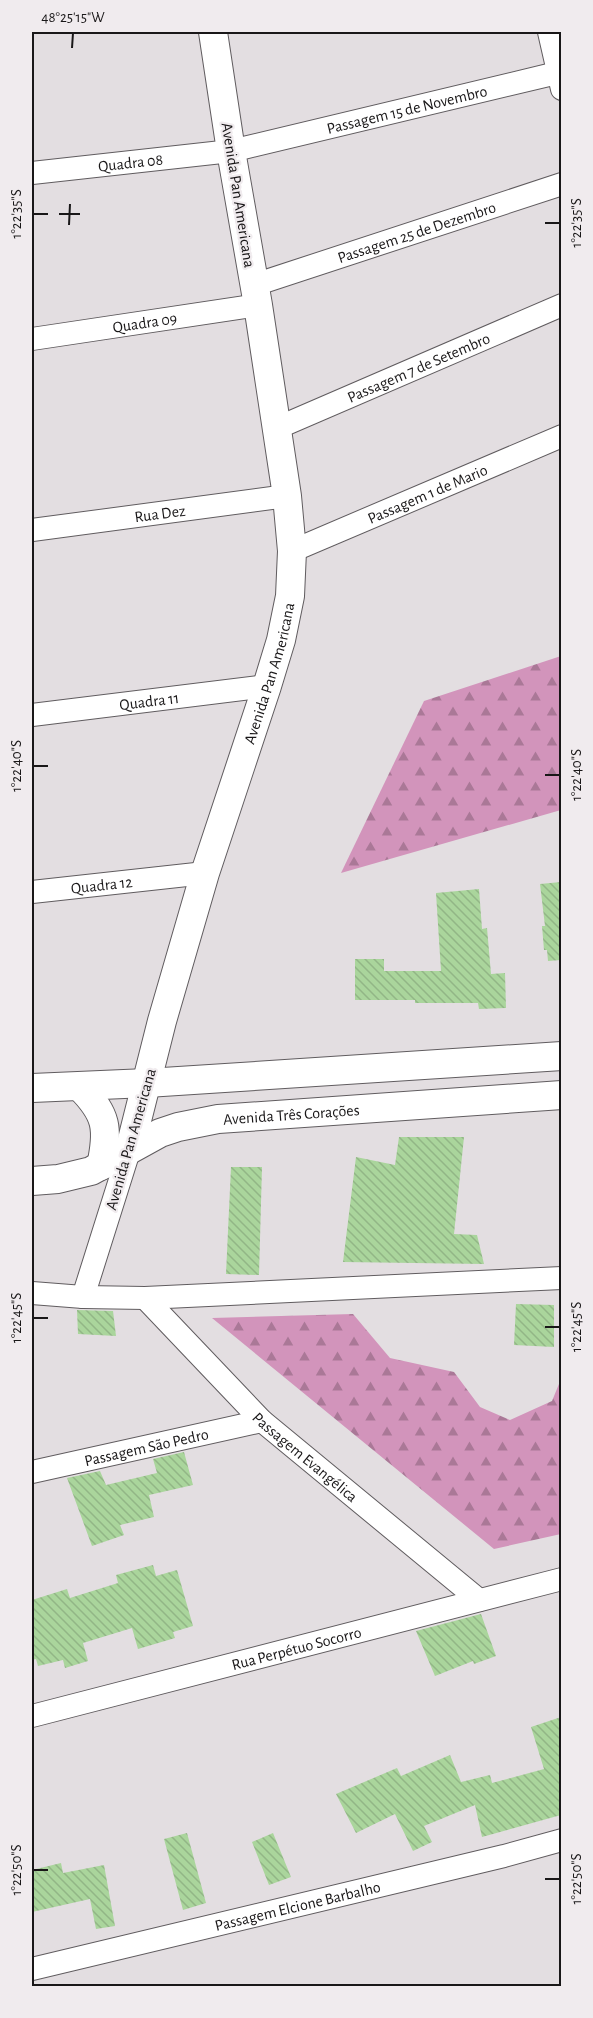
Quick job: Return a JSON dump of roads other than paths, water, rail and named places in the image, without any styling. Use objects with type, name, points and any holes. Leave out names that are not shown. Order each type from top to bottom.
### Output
[{"type":"street","points":[[549,32],[559,81]]},
{"type":"street","name":"Avenida Pan Americana","points":[[83,1297],[130,1148],[162,1021],[205,873],[281,640],[290,596],[292,551],[287,496],[244,147],[218,33]]},
{"type":"street","name":"Passagem 15 de Novembro","points":[[244,147],[559,81]]},
{"type":"street","name":"Quadra 08","points":[[32,173],[244,147]]},
{"type":"street","name":"Passagem 25 de Dezembro","points":[[261,290],[561,184]]},
{"type":"street","name":"Quadra 09","points":[[32,339],[261,290]]},
{"type":"street","name":"Passagem 7 de Setembro","points":[[277,428],[561,305]]},
{"type":"street","name":"Passagem 1 de Mario","points":[[292,551],[561,436]]},
{"type":"street","name":"Rua Dez","points":[[32,530],[287,496]]},
{"type":"street","name":"Quadra 11","points":[[32,715],[267,686]]},
{"type":"street","name":"Quadra 12","points":[[32,892],[205,873]]},
{"type":"street","points":[[32,1088],[147,1083],[561,1056]]},
{"type":"street","points":[[80,1087],[95,1102],[104,1121],[107,1142],[101,1166]]},
{"type":"street","name":"Avenida Três Corações","points":[[32,1181],[58,1179],[91,1171],[160,1133],[178,1126],[218,1119],[561,1095]]},
{"type":"street","points":[[32,1293],[146,1298],[561,1278]]},
{"type":"street","name":"Passagem Evangélica","points":[[146,1298],[262,1421],[479,1600]]},
{"type":"street","name":"Passagem São Pedro","points":[[32,1472],[262,1421]]},
{"type":"street","name":"Rua Perpétuo Socorro","points":[[32,1716],[561,1579]]},
{"type":"street","name":"Passagem Elcione Barbalho","points":[[32,1969],[561,1840]]}]
